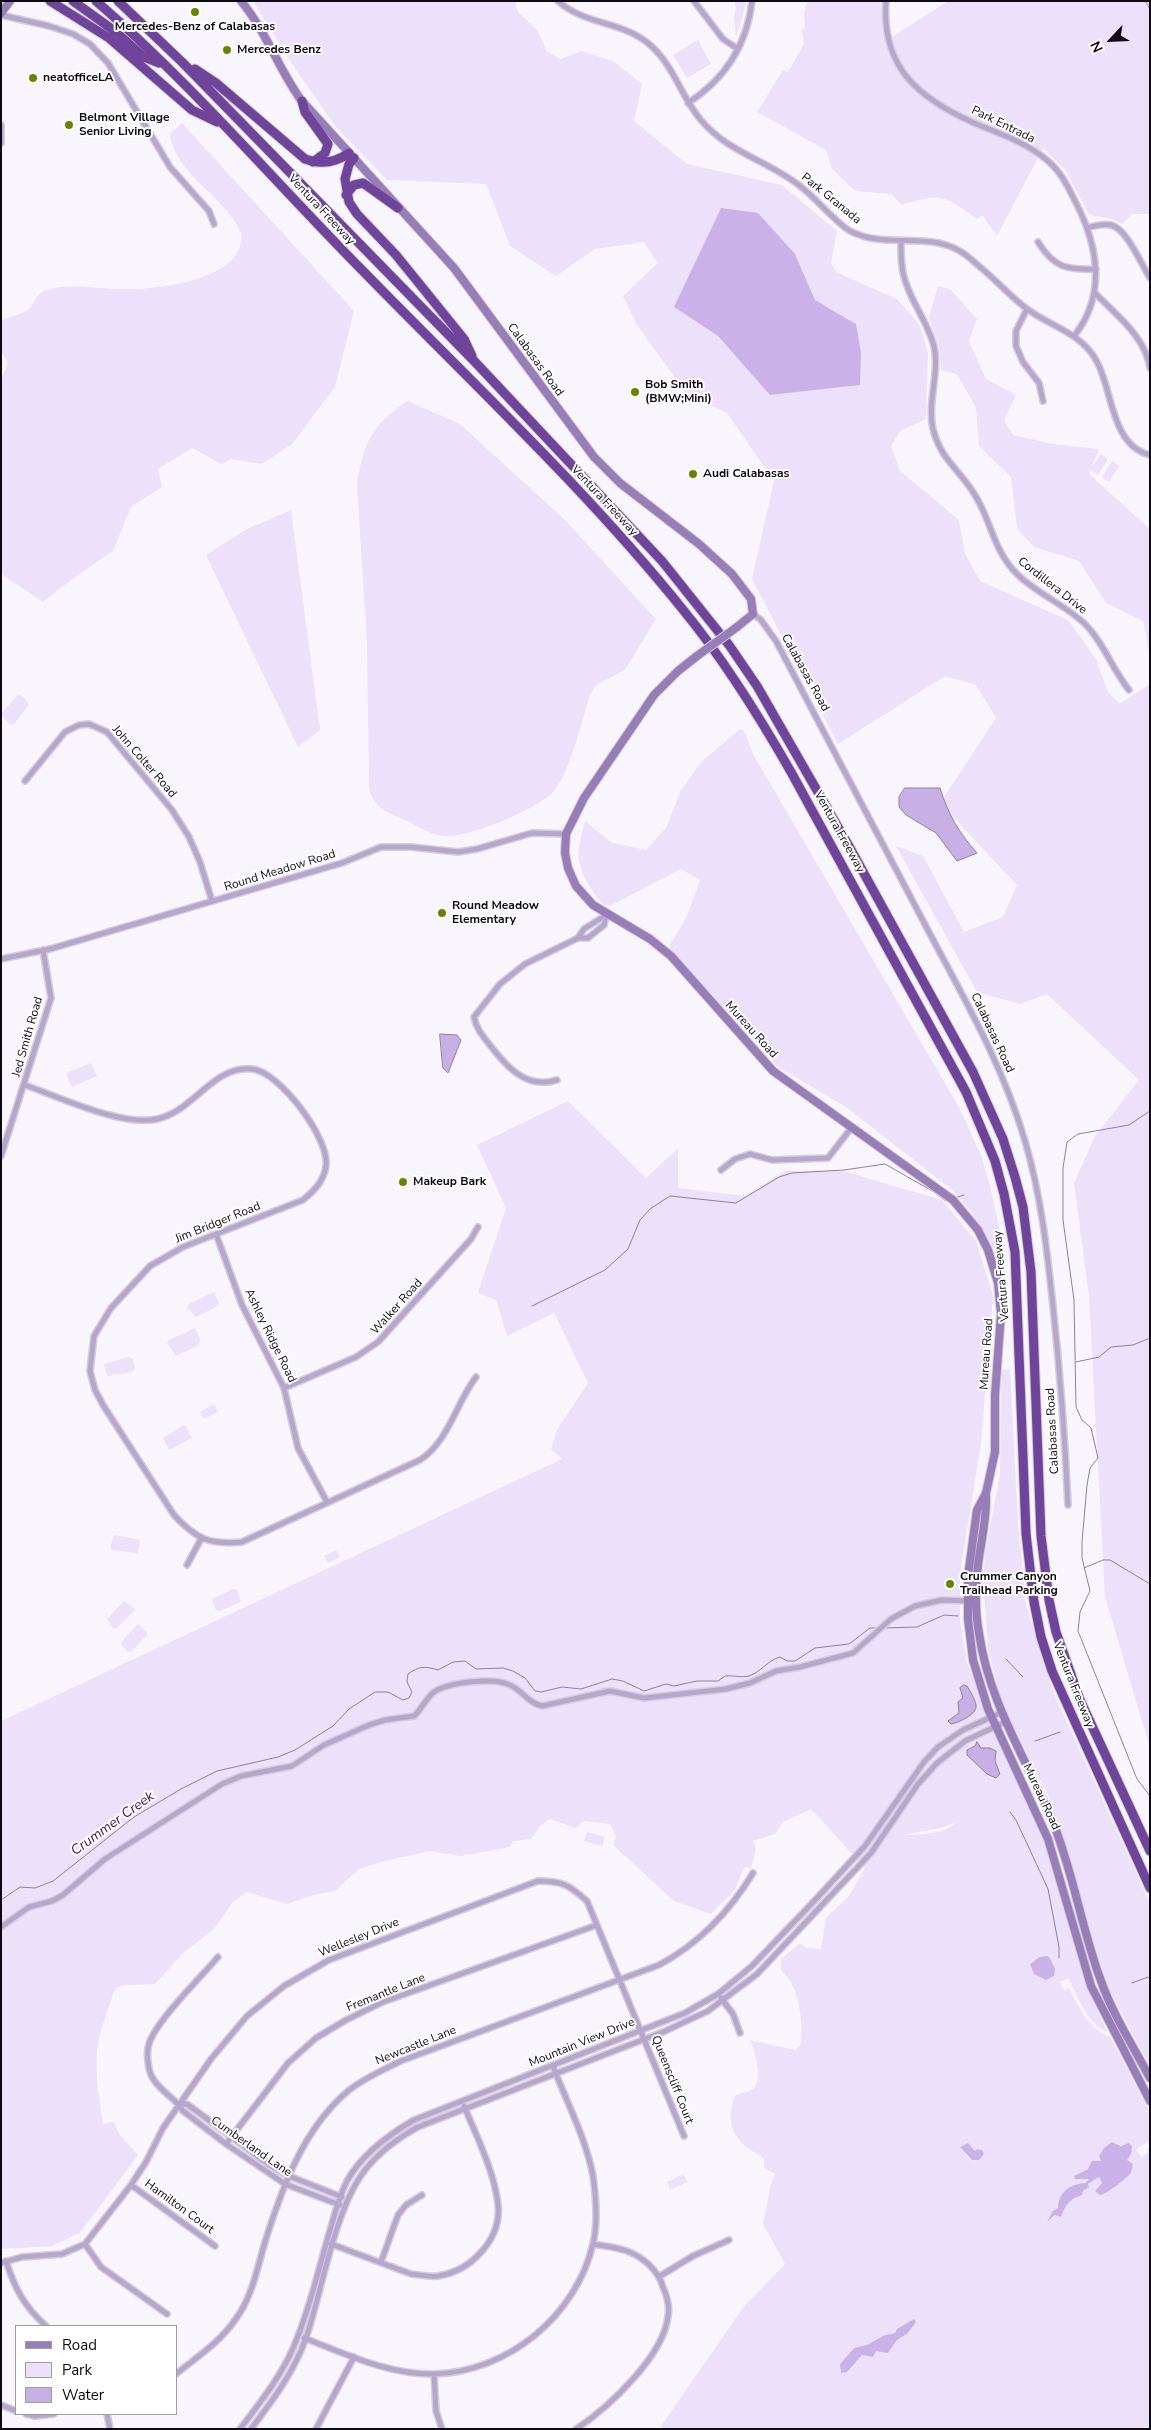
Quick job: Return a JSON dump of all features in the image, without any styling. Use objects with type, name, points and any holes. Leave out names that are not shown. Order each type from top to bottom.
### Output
[{"type":"highway","points":[[50,1],[109,38],[192,110],[223,124]]},
{"type":"highway","points":[[73,1],[116,32],[144,57],[164,65]]},
{"type":"highway","name":"Ventura Freeway","points":[[96,1],[223,124],[342,250],[625,542],[686,612],[767,729],[966,1092],[995,1161],[1006,1204],[1015,1252],[1026,1534],[1029,1572],[1041,1637],[1062,1696],[1150,1888]]},
{"type":"highway","name":"Ventura Freeway","points":[[118,1],[182,62],[476,363],[636,532],[729,645],[791,742],[990,1107],[1015,1176],[1028,1238],[1031,1272],[1042,1536],[1052,1616],[1067,1666],[1080,1700],[1150,1851]]},
{"type":"highway","points":[[182,62],[216,83],[298,154],[314,162],[329,162],[352,156]]},
{"type":"highway","points":[[302,102],[305,112],[328,144],[325,153],[314,162]]},
{"type":"highway","points":[[352,156],[345,179],[346,195],[357,214],[396,255],[464,339],[476,363]]},
{"type":"highway","points":[[346,195],[354,185],[363,183],[398,208]]},
{"type":"main road","points":[[1,14],[10,1]]},
{"type":"main road","name":"Calabasas Road","points":[[241,1],[259,27],[282,72],[302,102],[469,287],[594,457],[620,483],[698,544],[732,574],[751,598],[753,614]]},
{"type":"main road","name":"Mureau Road","points":[[753,614],[697,656],[661,688],[643,710],[584,798],[566,834],[565,853],[571,876],[582,895],[606,915],[634,929],[661,947],[773,1071],[953,1200],[978,1230],[988,1250],[998,1283],[1001,1314],[995,1394],[995,1452],[986,1492],[977,1510],[969,1561],[967,1601],[973,1660],[991,1717],[1048,1839],[1091,1986],[1150,2101]]},
{"type":"main road","name":"Mureau Road","points":[[986,1492],[987,1513],[978,1565],[976,1602],[983,1659],[1000,1713],[1053,1824],[1063,1850],[1101,1981],[1150,2078]]},
{"type":"street","points":[[1,8],[3,1]]},
{"type":"street","name":"Park Granada","points":[[558,1],[573,12],[588,19],[613,24],[648,42],[661,54],[672,69],[688,102],[699,118],[721,142],[741,154],[767,164],[800,186],[848,230],[867,238],[901,242],[929,242],[958,249],[1027,309],[1074,336],[1095,358],[1104,375],[1116,418],[1124,437],[1142,453],[1150,454]]},
{"type":"street","points":[[694,1],[723,39],[738,49]]},
{"type":"street","points":[[688,102],[720,78],[730,66],[750,18],[752,1]]},
{"type":"street","name":"Park Entrada","points":[[886,1],[887,34],[892,55],[904,74],[933,101],[974,123],[1027,146],[1048,161],[1062,176],[1087,228],[1095,254],[1095,293],[1088,316],[1074,336]]},
{"type":"street","points":[[1,14],[73,34],[90,44],[108,63],[170,167],[209,211],[214,224]]},
{"type":"street","points":[[1,125],[1,143]]},
{"type":"street","points":[[1087,228],[1104,224],[1113,225],[1121,231],[1150,278]]},
{"type":"street","name":"Cordillera Drive","points":[[901,242],[902,270],[906,285],[926,324],[934,347],[933,428],[949,464],[973,491],[984,510],[990,531],[1003,559],[1020,576],[1084,623],[1099,640],[1118,677],[1129,690]]},
{"type":"street","points":[[1038,242],[1044,252],[1061,267],[1073,270],[1096,269]]},
{"type":"street","points":[[1095,293],[1138,338],[1148,358],[1150,368]]},
{"type":"street","points":[[1027,309],[1016,331],[1016,346],[1023,362],[1039,383],[1043,401]]},
{"type":"street","name":"Calabasas Road","points":[[753,614],[761,620],[776,641],[856,789],[988,1048],[1024,1137],[1036,1182],[1048,1257],[1065,1430],[1068,1505]]},
{"type":"street","name":"John Colter Road","points":[[26,781],[65,732],[79,725],[89,724],[107,732],[172,810],[200,862],[212,901]]},
{"type":"street","name":"Round Meadow Road","points":[[1,959],[43,950],[342,863],[381,847],[414,847],[458,852],[477,849],[532,833],[566,834]]},
{"type":"street","points":[[578,938],[584,929],[606,915]]},
{"type":"street","points":[[557,1080],[547,1083],[516,1075],[502,1062],[476,1027],[474,1017],[500,984],[525,964],[578,938],[588,938],[604,925],[606,915]]},
{"type":"street","name":"Jed Smith Road","points":[[1,1156],[51,998],[43,950]]},
{"type":"street","name":"Jim Bridger Road","points":[[25,1085],[114,1116],[155,1120],[173,1114],[217,1079],[241,1068],[254,1069],[267,1073],[277,1081],[320,1137],[325,1152],[326,1166],[321,1181],[313,1192],[303,1200],[183,1247],[150,1266],[106,1315],[94,1336],[90,1371],[103,1405],[174,1515],[186,1528],[201,1539],[223,1544],[242,1542],[428,1454],[442,1438],[466,1390],[476,1377]]},
{"type":"street","points":[[720,1170],[735,1158],[750,1154],[772,1160],[828,1158],[852,1127]]},
{"type":"street","name":"Walker Road","points":[[284,1388],[356,1357],[378,1342],[471,1239],[478,1227]]},
{"type":"street","name":"Ashley Ridge Road","points":[[216,1234],[242,1305],[284,1388],[290,1406],[295,1439],[327,1502]]},
{"type":"street","points":[[187,1565],[201,1539]]},
{"type":"street","points":[[1,1928],[29,1907],[52,1901],[63,1895],[105,1859],[222,1784],[241,1776],[292,1766],[324,1745],[369,1725],[385,1720],[414,1716],[434,1693],[448,1686],[459,1683],[508,1684],[535,1704],[542,1706],[610,1691],[644,1698],[726,1688],[750,1683],[776,1671],[852,1654],[881,1627],[915,1606],[929,1602],[976,1602]]},
{"type":"street","name":"Mountain View Drive","points":[[240,2429],[275,2384],[298,2336],[338,2204],[347,2181],[360,2163],[380,2143],[414,2120],[685,2013],[718,1994],[752,1966],[866,1846],[929,1756],[956,1734],[1000,1713]]},
{"type":"street","name":"Mountain View Drive","points":[[251,2429],[281,2389],[306,2339],[348,2199],[365,2170],[392,2143],[418,2127],[687,2022],[708,2011],[757,1974],[870,1853],[918,1784],[937,1763],[966,1741],[1005,1722]]},
{"type":"street","name":"Newcastle Lane","points":[[178,2372],[220,2339],[236,2320],[248,2299],[285,2184],[314,2128],[326,2112],[349,2090],[369,2077],[401,2061],[659,1965],[697,1940],[742,1890],[753,1873]]},
{"type":"street","name":"Wellesley Drive","points":[[3,2262],[62,2254],[85,2244],[131,2185],[146,2162],[163,2128],[211,2059],[247,2016],[284,1986],[329,1960],[538,1882],[556,1881],[572,1887],[587,1901],[641,2031]]},
{"type":"street","name":"Fremantle Lane","points":[[226,2144],[288,2063],[316,2038],[346,2020],[383,2002],[597,1925]]},
{"type":"street","name":"Cumberland Lane","points":[[218,1957],[159,2025],[148,2044],[151,2075],[160,2089],[180,2104],[183,2110],[226,2144],[285,2184],[346,2207]]},
{"type":"street","points":[[718,1994],[733,2014],[740,2033]]},
{"type":"street","name":"Queenscliff Court","points":[[641,2031],[684,2136]]},
{"type":"street","points":[[298,2336],[404,2372],[434,2374],[456,2372],[494,2360],[520,2347],[537,2335],[562,2309],[579,2280],[593,2244],[596,2212],[593,2176],[584,2145],[553,2066]]},
{"type":"street","points":[[326,2242],[411,2274],[438,2276],[466,2266],[476,2258],[490,2238],[497,2220],[498,2205],[494,2184],[462,2101]]},
{"type":"street","name":"Cumberland Lane","points":[[180,2104],[187,2104],[230,2138],[289,2176],[348,2199]]},
{"type":"street","name":"Hamilton Court","points":[[131,2185],[215,2246]]},
{"type":"street","points":[[380,2262],[398,2215],[406,2205],[422,2195]]},
{"type":"street","points":[[660,2276],[693,2256],[729,2240]]},
{"type":"street","points":[[85,2244],[102,2267],[167,2314]]},
{"type":"street","points":[[576,2429],[606,2406],[633,2378],[664,2332],[668,2316],[668,2300],[660,2276],[644,2260],[627,2251],[593,2244]]},
{"type":"street","points":[[3,2262],[15,2288],[32,2313],[45,2325]]},
{"type":"street","points":[[316,2429],[354,2356]]},
{"type":"street","points":[[434,2374],[436,2411],[442,2429]]},
{"type":"street","points":[[1,2405],[15,2411]]},
{"type":"street","points":[[30,2415],[44,2415]]},
{"type":"street","points":[[107,2415],[110,2429]]},
{"type":"green space","points":[[253,1],[515,1],[518,12],[538,31],[547,52],[561,59],[581,51],[613,61],[642,84],[634,121],[687,164],[782,185],[837,231],[831,264],[838,273],[897,299],[919,324],[928,353],[926,419],[900,431],[891,446],[900,471],[959,520],[965,554],[980,581],[1068,620],[1096,659],[1108,692],[1119,704],[1150,684],[1150,1748],[1105,1597],[1089,1296],[1074,1183],[1095,1136],[1139,1080],[1047,994],[1020,1004],[977,992],[896,846],[923,856],[964,932],[1003,917],[1017,885],[940,803],[996,718],[976,685],[945,676],[838,744],[752,579],[774,481],[727,413],[686,393],[637,325],[623,296],[658,263],[644,242],[595,249],[556,276],[510,246],[486,184],[387,180],[336,127],[294,67]],"holes":[[[721,208],[795,254],[815,300],[856,324],[770,394],[718,336],[675,307]]]},
{"type":"green space","points":[[735,1],[747,1],[736,37],[734,17],[736,10]]},
{"type":"green space","points":[[808,1],[886,1],[886,12],[892,37],[948,1],[1150,1],[1150,214],[1132,214],[1122,224],[1112,219],[1088,213],[1066,171],[1043,148],[997,236],[982,215],[977,219],[957,205],[942,198],[926,199],[902,205],[891,194],[855,191],[832,169],[826,150],[757,112],[783,70],[788,72],[804,44],[802,30],[805,28],[804,12]]},
{"type":"green space","points":[[698,40],[711,64],[687,78],[673,55]]},
{"type":"green space","points":[[182,123],[354,311],[335,387],[292,444],[262,464],[232,459],[221,464],[192,448],[158,469],[162,487],[131,507],[113,551],[72,579],[43,602],[1,574],[1,380],[8,363],[1,351],[1,320],[26,311],[40,294],[47,290],[66,286],[135,289],[167,286],[183,283],[214,272],[226,265],[235,256],[241,243],[240,231],[223,206],[181,162],[174,149],[170,134]]},
{"type":"green space","points":[[938,286],[950,289],[977,319],[969,341],[986,379],[1016,395],[1004,420],[1013,435],[1053,444],[1099,449],[1092,467],[1101,454],[1108,459],[1098,475],[1091,470],[1089,474],[1150,529],[1150,657],[1143,621],[1106,603],[1079,561],[1034,547],[1017,529],[1011,477],[979,446],[976,408],[957,374],[941,370],[939,346],[929,317]]},
{"type":"green space","points":[[408,401],[460,424],[565,520],[656,619],[625,670],[596,685],[590,695],[564,775],[551,794],[515,816],[482,829],[453,836],[442,836],[432,833],[386,811],[374,800],[369,788],[367,642],[357,485],[362,457],[371,436],[386,418]]},
{"type":"green space","points":[[1112,461],[1119,466],[1109,482],[1102,477]]},
{"type":"green space","points":[[291,510],[320,730],[298,747],[206,555],[247,529]]},
{"type":"green space","points":[[17,695],[21,695],[28,702],[28,706],[14,724],[10,725],[2,716],[2,713]]},
{"type":"green space","points":[[740,729],[744,731],[753,754],[960,1109],[982,1158],[990,1186],[1003,1245],[1004,1272],[1001,1270],[995,1252],[984,1231],[970,1210],[951,1189],[846,1107],[777,1066],[670,949],[670,945],[686,918],[700,880],[681,869],[610,906],[603,905],[585,879],[578,855],[585,821],[612,843],[646,850],[666,828],[681,790],[702,761]]},
{"type":"green space","points":[[91,1063],[97,1076],[72,1087],[66,1073]]},
{"type":"green space","points":[[568,1101],[646,1178],[678,1148],[678,1188],[745,1196],[785,1171],[843,1171],[942,1200],[976,1241],[993,1295],[981,1444],[960,1573],[960,1621],[967,1663],[1043,1839],[1084,1980],[1107,2032],[1088,2016],[1068,1978],[1060,1982],[1064,1991],[1069,1988],[1091,2024],[1110,2037],[1150,2112],[1150,2144],[1147,2142],[1136,2150],[1142,2157],[1148,2152],[1147,2149],[1150,2149],[1150,2429],[666,2429],[661,2426],[745,2305],[785,2264],[763,2224],[770,2187],[775,2174],[764,2168],[762,2157],[739,2140],[732,2127],[731,2112],[735,2096],[753,2089],[758,2078],[757,2064],[750,2040],[795,2050],[800,2046],[802,2031],[799,2005],[791,1982],[781,1970],[781,1959],[800,1943],[806,1948],[821,1949],[826,1918],[849,1896],[865,1868],[811,1809],[783,1822],[775,1834],[753,1841],[756,1849],[751,1868],[744,1867],[735,1890],[711,1914],[674,1901],[613,1845],[616,1836],[610,1824],[584,1821],[575,1828],[550,1819],[540,1826],[531,1839],[513,1841],[510,1847],[461,1856],[430,1851],[385,1861],[359,1869],[335,1891],[313,1895],[287,1904],[247,1892],[233,1902],[214,1929],[183,1953],[155,1984],[125,1985],[116,1988],[113,1994],[97,2049],[97,2081],[103,2124],[114,2122],[119,2134],[138,2155],[80,2233],[52,2246],[1,2249],[1,1721],[562,1459],[551,1449],[557,1430],[588,1383],[554,1313],[507,1336],[496,1300],[478,1293],[506,1208],[477,1145]],"holes":[[[956,1822],[952,1826],[940,1831],[903,1835],[941,1828]],[[1039,1957],[1050,1958],[1054,1967],[1043,1979],[1034,1974],[1031,1961]],[[1116,2143],[1132,2149],[1126,2160],[1133,2164],[1131,2173],[1121,2179],[1111,2191],[1098,2187],[1102,2183],[1099,2177],[1087,2185],[1087,2188],[1081,2195],[1069,2201],[1053,2218],[1049,2218],[1055,2213],[1063,2192],[1090,2178],[1079,2180],[1079,2173],[1101,2162],[1099,2156],[1104,2148]],[[977,2149],[982,2150],[984,2154],[979,2160],[974,2161],[965,2154]],[[915,2322],[906,2335],[897,2340],[890,2349],[876,2351],[873,2357],[862,2355],[847,2372],[840,2364],[854,2348],[867,2345],[885,2335],[895,2333]]]},
{"type":"green space","points":[[214,1292],[219,1303],[216,1307],[196,1317],[187,1308],[189,1304]]},
{"type":"green space","points":[[195,1328],[200,1339],[199,1345],[176,1356],[167,1343],[169,1340]]},
{"type":"green space","points":[[128,1357],[133,1359],[135,1369],[132,1372],[108,1376],[104,1364]]},
{"type":"green space","points":[[1010,1369],[1018,1525],[1026,1604],[1053,1692],[1150,1903],[1150,2067],[1108,1987],[1047,1793],[1002,1705],[988,1648],[983,1581],[985,1553],[1000,1475],[1001,1370]]},
{"type":"green space","points":[[214,1404],[218,1412],[204,1419],[200,1412]]},
{"type":"green space","points":[[184,1425],[192,1438],[169,1450],[163,1438]]},
{"type":"green space","points":[[114,1535],[140,1540],[138,1553],[112,1550],[110,1548]]},
{"type":"green space","points":[[336,1550],[340,1557],[328,1563],[324,1556]]},
{"type":"green space","points":[[233,1589],[237,1590],[241,1602],[220,1611],[216,1610],[212,1600]]},
{"type":"green space","points":[[124,1601],[135,1609],[117,1628],[113,1629],[107,1619]]},
{"type":"green space","points":[[138,1624],[147,1632],[147,1635],[132,1651],[128,1652],[121,1644],[122,1641]]},
{"type":"green space","points":[[587,1832],[605,1837],[602,1846],[584,1841]]},
{"type":"green space","points":[[684,2174],[687,2182],[670,2190],[667,2182]]},
{"type":"shaded area","points":[[721,208],[758,213],[795,254],[815,300],[856,324],[861,353],[860,385],[770,395],[718,336],[674,307]]},
{"type":"shaded area","points":[[1047,1956],[1050,1958],[1055,1969],[1054,1976],[1046,1980],[1034,1974],[1030,1964],[1039,1957]]},
{"type":"shaded area","points":[[1112,2142],[1121,2146],[1129,2143],[1132,2146],[1131,2154],[1127,2160],[1133,2164],[1131,2173],[1112,2189],[1100,2195],[1095,2191],[1102,2183],[1099,2177],[1088,2184],[1089,2187],[1083,2191],[1082,2195],[1068,2203],[1061,2217],[1055,2215],[1047,2222],[1053,2211],[1058,2208],[1062,2194],[1069,2187],[1085,2183],[1089,2179],[1075,2179],[1074,2176],[1088,2169],[1092,2161],[1101,2161],[1099,2156],[1104,2148]]},
{"type":"shaded area","points":[[968,2143],[975,2151],[977,2149],[982,2150],[984,2154],[979,2160],[972,2160],[960,2147]]},
{"type":"shaded area","points":[[914,2319],[916,2322],[907,2334],[897,2340],[888,2353],[876,2351],[873,2357],[862,2355],[847,2372],[841,2373],[840,2364],[854,2348],[867,2345],[885,2335],[895,2333],[897,2329]]},
{"type":"water","points":[[905,788],[940,788],[955,823],[977,853],[957,861],[936,833],[906,815],[899,807],[899,797]]},
{"type":"water","points":[[440,1034],[457,1035],[461,1040],[448,1073],[443,1068]]},
{"type":"water","points":[[964,1685],[967,1686],[972,1695],[976,1708],[967,1718],[951,1724],[948,1721],[959,1713],[958,1702],[963,1698],[960,1688]]},
{"type":"water","points":[[977,1742],[981,1748],[990,1748],[996,1751],[995,1761],[1000,1774],[996,1778],[987,1774],[967,1755],[967,1750],[975,1746]]},
{"type":"waterway","points":[[1145,1],[1150,9]]},
{"type":"waterway","points":[[1150,1111],[1129,1125],[1078,1134],[1067,1142],[1063,1168],[1063,1220],[1074,1300],[1076,1407],[1082,1420],[1091,1428],[1098,1458],[1090,1468],[1087,1485],[1082,1558],[1090,1591],[1080,1612],[1078,1631],[1137,1779],[1150,1796]]},
{"type":"waterway","points":[[532,1306],[605,1270],[628,1249],[640,1220],[650,1209],[670,1196],[736,1203],[779,1177],[792,1173],[844,1170],[885,1164],[946,1201],[949,1200]]},
{"type":"waterway","points":[[955,1198],[964,1195]]},
{"type":"waterway","points":[[1076,1362],[1099,1357],[1111,1347],[1133,1345],[1150,1338]]},
{"type":"waterway","points":[[1084,1568],[1103,1560],[1110,1560],[1150,1584]]},
{"type":"waterway","name":"Crummer Creek","points":[[884,1628],[917,1627],[944,1615],[958,1616]]},
{"type":"waterway","name":"Crummer Creek","points":[[1,1900],[20,1887],[35,1888],[53,1881],[134,1817],[181,1789],[217,1771],[278,1757],[295,1750],[333,1726],[349,1709],[375,1692],[388,1692],[403,1700],[409,1698],[412,1692],[407,1682],[408,1674],[419,1668],[426,1667],[438,1670],[453,1662],[465,1661],[476,1669],[503,1668],[513,1671],[525,1678],[535,1691],[541,1692],[562,1687],[581,1689],[612,1679],[623,1681],[644,1691],[666,1684],[674,1686],[697,1681],[718,1681],[725,1676],[749,1676],[780,1657],[787,1661],[795,1661],[815,1648],[849,1644],[870,1628],[878,1628]]},
{"type":"waterway","name":"Crummer Creek","points":[[1006,1659],[1023,1677]]},
{"type":"waterway","points":[[1035,1741],[1060,1732]]},
{"type":"waterway","points":[[1010,1812],[1016,1820],[1048,1889],[1059,1947],[1059,1958]]},
{"type":"waterway","points":[[1132,1983],[1148,1977],[1150,1979]]},
{"type":"place","name":"Mercedes-Benz of Calabasas","points":[[195,12]]},
{"type":"place","name":"Mercedes Benz","points":[[227,50]]},
{"type":"place","name":"neatofficeLA","points":[[33,78]]},
{"type":"place","name":"Belmont Village Senior Living","points":[[69,125]]},
{"type":"place","name":"Bob Smith (BMW;Mini)","points":[[635,392]]},
{"type":"place","name":"Audi Calabasas","points":[[693,474]]},
{"type":"place","name":"Round Meadow Elementary","points":[[442,913]]},
{"type":"place","name":"Makeup Bark","points":[[403,1182]]},
{"type":"place","name":"Crummer Canyon Trailhead Parking","points":[[950,1584]]}]
